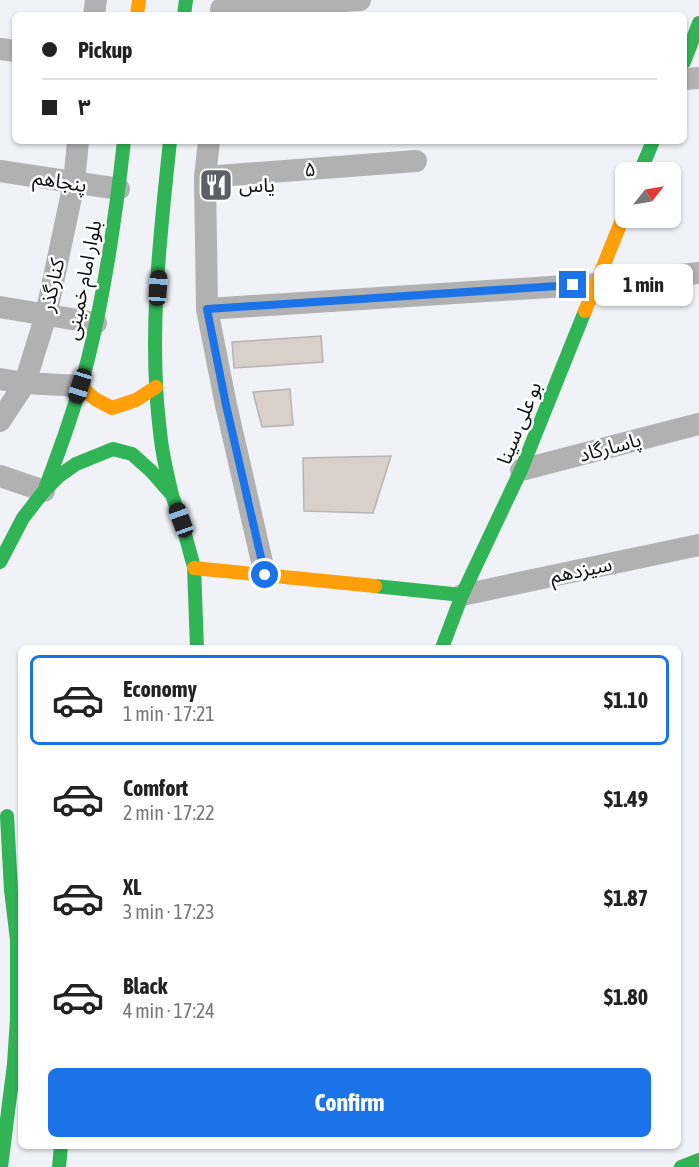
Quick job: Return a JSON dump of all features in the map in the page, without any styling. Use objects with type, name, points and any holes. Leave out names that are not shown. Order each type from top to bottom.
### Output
[{"type":"main road","points":[[687,54],[699,23]]},
{"type":"main road","name":"بلوار امام خمینی","points":[[44,491],[58,456],[88,359],[108,262],[124,144]]},
{"type":"main road","points":[[170,144],[157,310],[156,387],[159,430],[172,495],[194,568],[197,645]]},
{"type":"main road","points":[[644,162],[652,144]]},
{"type":"main road","name":"بو علی سینا","points":[[443,645],[462,595],[521,470],[619,228]]},
{"type":"main road","points":[[80,386],[95,399],[112,408],[130,404],[156,387]]},
{"type":"main road","points":[[0,562],[23,518],[44,491],[76,464],[113,449],[132,454],[172,495]]},
{"type":"main road","points":[[194,568],[462,595]]},
{"type":"main road","points":[[4,811],[18,827]]},
{"type":"main road","points":[[1,1167],[14,1064],[9,1021],[17,940],[4,811]]},
{"type":"main road","points":[[59,1167],[62,1149]]},
{"type":"main road","points":[[681,1167],[699,1160]]},
{"type":"street","points":[[221,8],[360,0]]},
{"type":"street","name":"کنارگذر","points":[[0,421],[25,383],[46,315],[74,183],[78,144]]},
{"type":"street","points":[[209,144],[205,177],[207,309],[226,405],[265,575]]},
{"type":"street","name":"۵","points":[[205,177],[416,161]]},
{"type":"street","name":"پنجاهم","points":[[0,171],[119,189]]},
{"type":"street","points":[[207,309],[596,284],[699,273]]},
{"type":"street","points":[[0,307],[96,323]]},
{"type":"street","points":[[0,379],[25,383],[80,386]]},
{"type":"street","name":"پاسارگاد","points":[[521,470],[699,424]]},
{"type":"street","points":[[0,476],[44,491]]},
{"type":"street","name":"سیزدهم","points":[[462,595],[699,545]]},
{"type":"building","points":[[321,336],[323,362],[234,368],[232,342]]},
{"type":"building","points":[[290,389],[293,425],[262,427],[253,392]]},
{"type":"building","points":[[391,456],[373,513],[304,511],[303,458]]},
{"type":"traffic: fast","points":[[184,12],[186,0]]},
{"type":"traffic: fast","points":[[687,54],[699,23]]},
{"type":"traffic: fast","points":[[46,486],[84,375],[94,332],[110,250],[124,144]]},
{"type":"traffic: fast","points":[[170,144],[157,286],[155,360],[161,440],[172,495]]},
{"type":"traffic: fast","points":[[644,162],[652,144]]},
{"type":"traffic: fast","points":[[443,645],[462,595],[521,470],[585,311]]},
{"type":"traffic: fast","points":[[0,562],[23,518],[59,476],[76,464],[113,449],[132,454],[172,495],[181,520],[194,567],[197,645]]},
{"type":"traffic: fast","points":[[375,586],[462,595]]},
{"type":"traffic: fast","points":[[1,1167],[14,1064],[17,1019],[17,940],[11,890],[7,816]]},
{"type":"traffic: fast","points":[[59,1167],[61,1149]]},
{"type":"traffic: fast","points":[[681,1167],[699,1160]]},
{"type":"traffic: slow","points":[[137,12],[139,0]]},
{"type":"traffic: slow","points":[[585,311],[619,228]]},
{"type":"traffic: slow","points":[[80,386],[95,399],[112,408],[136,400],[156,387]]},
{"type":"traffic: slow","points":[[194,568],[375,586]]},
{"type":"place","name":"یاس","points":[[216,185]]},
{"type":"route","points":[[265,575],[226,405],[207,309],[573,285]]}]
